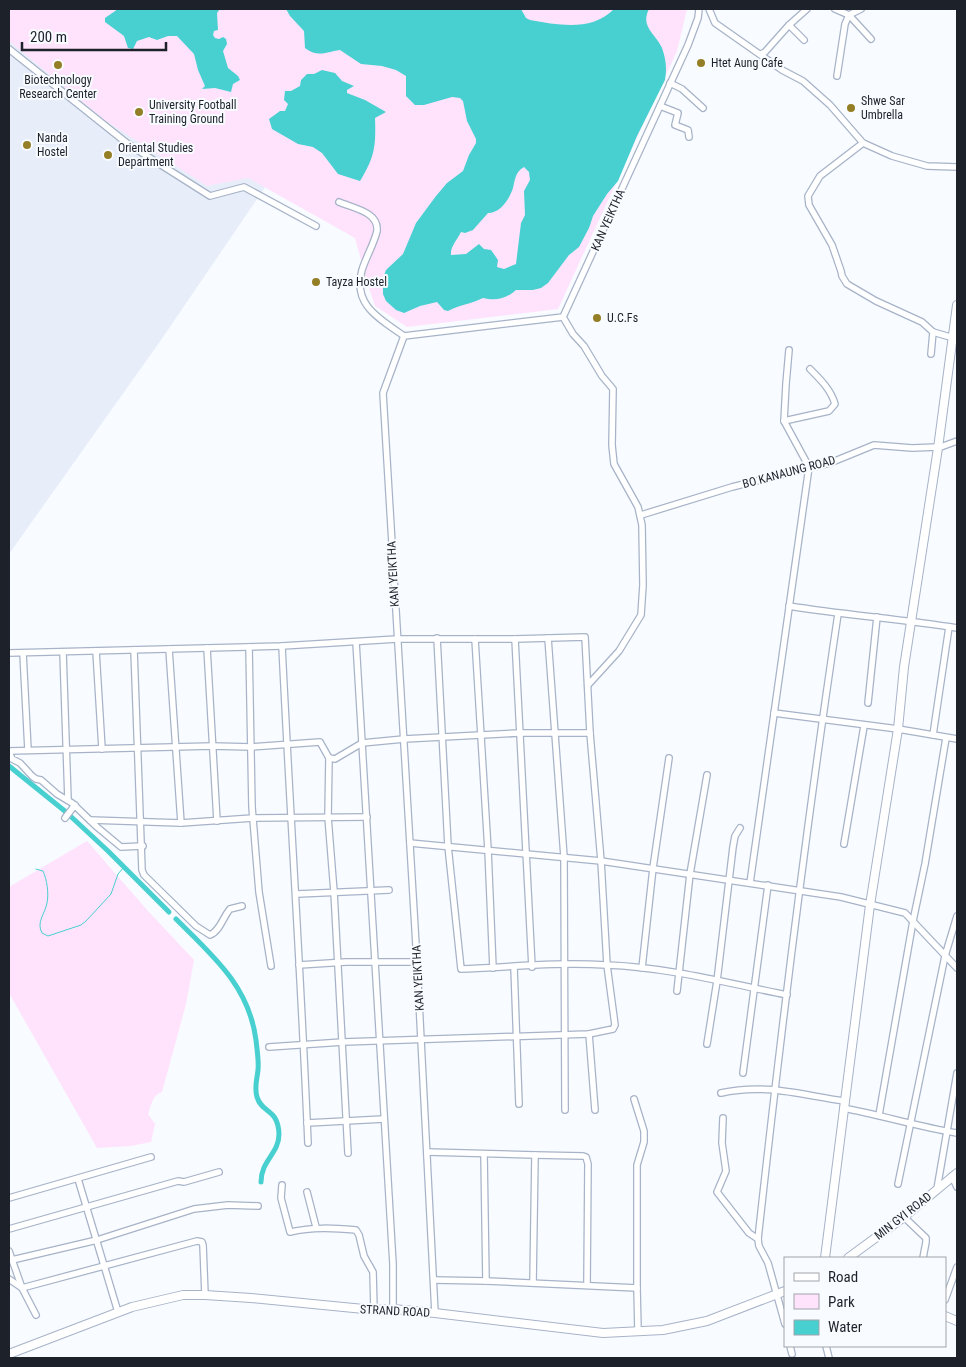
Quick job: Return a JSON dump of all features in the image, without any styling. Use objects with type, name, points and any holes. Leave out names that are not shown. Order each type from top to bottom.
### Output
[{"type":"street","name":"KAN YEIKTHA","points":[[563,317],[688,45],[698,18],[699,9]]},
{"type":"street","points":[[709,9],[715,24],[782,70],[803,81],[830,105],[863,143],[892,156],[927,166],[957,167]]},
{"type":"street","points":[[761,54],[807,9]]},
{"type":"street","points":[[835,9],[850,15],[871,39]]},
{"type":"street","points":[[837,76],[845,24],[850,15],[861,9]]},
{"type":"street","points":[[789,25],[804,40]]},
{"type":"street","points":[[9,49],[128,144],[210,196],[244,187],[316,226]]},
{"type":"street","points":[[670,83],[682,89],[703,108]]},
{"type":"street","points":[[660,106],[678,113],[674,125],[688,130]]},
{"type":"street","points":[[688,130],[694,126]]},
{"type":"street","points":[[688,130],[689,138]]},
{"type":"street","points":[[863,143],[820,176],[808,196],[809,205],[832,245],[842,276],[847,284],[876,301],[922,322],[933,332],[955,339]]},
{"type":"street","points":[[339,202],[375,218],[378,230],[362,271],[360,289],[368,309],[404,336],[563,317],[573,334],[584,346],[602,376],[613,389],[612,445],[614,464],[641,515],[642,585],[640,615],[620,651],[588,685]]},
{"type":"street","points":[[825,1257],[870,905],[898,729],[904,667],[955,339],[957,305]]},
{"type":"street","points":[[932,354],[933,332]]},
{"type":"street","name":"KAN YEIKTHA","points":[[404,336],[383,393],[417,962],[435,1313]]},
{"type":"street","points":[[750,883],[809,467],[784,421],[790,350]]},
{"type":"street","points":[[784,421],[829,411],[835,404],[833,397],[822,381],[810,369]]},
{"type":"street","name":"BO KANAUNG ROAD","points":[[641,515],[732,487],[830,462],[874,445],[912,448],[938,447],[957,441]]},
{"type":"street","points":[[789,606],[838,614],[877,617],[957,628]]},
{"type":"street","points":[[784,1316],[781,1292],[759,1246],[758,1239],[822,718],[838,614]]},
{"type":"street","points":[[868,703],[877,617]]},
{"type":"street","points":[[933,735],[950,627]]},
{"type":"street","points":[[9,653],[282,646],[397,639],[585,637],[607,965],[615,1025],[610,1030],[589,1034],[343,1042],[268,1047]]},
{"type":"street","points":[[437,638],[448,846],[461,969],[563,964],[607,965],[678,973],[787,995]]},
{"type":"street","points":[[475,638],[493,968]]},
{"type":"street","points":[[548,638],[564,857],[563,1034],[565,1110]]},
{"type":"street","points":[[515,639],[532,967]]},
{"type":"street","points":[[356,642],[381,1041],[393,1264],[393,1309]]},
{"type":"street","points":[[282,646],[308,1143]]},
{"type":"street","points":[[249,647],[253,818],[261,902],[271,966]]},
{"type":"street","points":[[207,648],[217,821]]},
{"type":"street","points":[[134,650],[142,822],[142,870],[144,875],[186,917],[205,934],[210,936],[214,934],[230,909],[242,906]]},
{"type":"street","points":[[169,650],[181,823]]},
{"type":"street","points":[[96,651],[102,749]]},
{"type":"street","points":[[63,652],[68,800]]},
{"type":"street","points":[[23,653],[28,750]]},
{"type":"street","points":[[774,713],[822,718],[957,739]]},
{"type":"street","points":[[844,844],[864,726]]},
{"type":"street","points":[[329,758],[335,759],[362,744],[404,739],[520,733],[590,733]]},
{"type":"street","points":[[879,1115],[912,921],[926,864],[946,738]]},
{"type":"street","points":[[142,846],[121,847],[73,807],[68,800],[57,794],[42,780],[36,779],[20,763],[12,759],[9,751],[213,746],[251,747],[320,742],[329,758],[328,817],[343,1042],[348,1153]]},
{"type":"street","points":[[642,968],[653,868],[669,758]]},
{"type":"street","points":[[677,991],[690,874],[707,776]]},
{"type":"street","points":[[65,818],[73,807]]},
{"type":"street","points":[[90,820],[181,823],[253,818],[367,817]]},
{"type":"street","points":[[707,1044],[717,981],[735,836],[740,828]]},
{"type":"street","points":[[410,843],[601,860],[842,897],[905,913],[957,968]]},
{"type":"street","points":[[743,1074],[768,886]]},
{"type":"street","points":[[296,894],[389,890]]},
{"type":"street","points":[[898,1184],[945,956],[957,916]]},
{"type":"street","points":[[298,965],[417,962]]},
{"type":"street","points":[[514,967],[519,1104]]},
{"type":"street","points":[[589,1034],[595,1110]]},
{"type":"street","points":[[937,1189],[957,1073]]},
{"type":"street","points":[[721,1093],[740,1088],[775,1089],[843,1105],[910,1125],[957,1133]]},
{"type":"street","points":[[634,1099],[644,1131],[644,1142],[636,1165],[638,1331]]},
{"type":"street","points":[[723,1118],[722,1143],[726,1171],[717,1192],[749,1233],[758,1239]]},
{"type":"street","points":[[307,1123],[384,1119]]},
{"type":"street","points":[[427,1152],[583,1156],[586,1158],[588,1164],[587,1285]]},
{"type":"street","points":[[484,1154],[486,1281]]},
{"type":"street","points":[[533,1283],[535,1155]]},
{"type":"street","points":[[9,1198],[152,1157]]},
{"type":"street","points":[[9,1229],[178,1181],[184,1182],[219,1172]]},
{"type":"street","points":[[955,1175],[957,1187]]},
{"type":"street","name":"MIN GYI ROAD","points":[[849,1257],[904,1218],[955,1175]]},
{"type":"street","points":[[78,1179],[118,1312]]},
{"type":"street","points":[[282,1185],[281,1198],[290,1232],[316,1227],[356,1230],[364,1256],[373,1272],[374,1310]]},
{"type":"street","points":[[307,1192],[316,1227]]},
{"type":"street","points":[[12,1260],[96,1240],[194,1209],[228,1205],[258,1206]]},
{"type":"street","points":[[904,1218],[926,1238],[923,1257]]},
{"type":"street","points":[[9,1279],[22,1288],[200,1241],[203,1245],[205,1295]]},
{"type":"street","points":[[9,1251],[22,1288],[36,1315]]},
{"type":"street","points":[[946,1297],[957,1267]]},
{"type":"street","points":[[434,1280],[636,1288]]},
{"type":"street","name":"STRAND ROAD","points":[[9,1354],[132,1307],[183,1295],[205,1295],[374,1310],[393,1309],[603,1333],[663,1330],[707,1321],[781,1292]]},
{"type":"street","points":[[790,1347],[792,1354]]},
{"type":"shaded area","points":[[9,9],[270,180],[161,340],[9,554]]},
{"type":"green space","points":[[9,9],[687,9],[677,51],[558,309],[407,327],[375,306],[355,238],[248,178],[207,186],[106,121],[9,41]]},
{"type":"green space","points":[[87,841],[147,910],[194,960],[186,1004],[162,1092],[154,1098],[148,1114],[155,1124],[151,1142],[131,1146],[97,1148],[9,993],[9,887]]},
{"type":"water","points":[[118,9],[220,9],[217,13],[218,30],[214,31],[213,35],[215,38],[223,37],[226,39],[227,44],[223,51],[228,68],[240,80],[233,84],[231,92],[215,88],[202,89],[205,86],[194,54],[177,36],[168,36],[157,40],[149,37],[137,41],[133,49],[128,48],[124,36],[105,22],[105,18]]},
{"type":"water","points":[[286,9],[521,9],[526,18],[530,20],[574,25],[595,21],[614,9],[649,9],[646,21],[662,48],[666,68],[665,80],[637,136],[618,181],[593,216],[579,247],[569,255],[548,283],[541,288],[533,290],[516,290],[501,298],[483,298],[448,311],[444,310],[437,302],[420,306],[404,313],[396,310],[386,301],[383,294],[383,278],[386,270],[403,254],[416,223],[436,196],[447,183],[463,171],[476,143],[476,139],[467,121],[463,101],[460,98],[452,97],[424,105],[415,105],[406,96],[406,76],[396,70],[382,66],[361,64],[340,50],[322,54],[310,51],[305,48],[304,31]],"holes":[[[524,167],[529,172],[530,180],[524,191],[525,215],[521,223],[516,264],[504,269],[497,267],[498,260],[491,250],[484,249],[479,244],[466,254],[451,255],[453,246],[461,232],[465,233],[473,230],[488,213],[496,211],[504,205],[519,171]]]},
{"type":"water","points":[[322,70],[335,73],[342,81],[354,86],[347,90],[347,93],[365,100],[386,112],[375,118],[374,151],[360,181],[338,174],[322,153],[313,147],[298,144],[272,129],[269,119],[280,111],[285,111],[288,104],[284,100],[285,91],[291,91],[300,86],[301,80],[307,74],[314,74]]},
{"type":"waterway","points":[[9,766],[66,812],[169,912]]},
{"type":"waterway","points":[[36,869],[43,871],[47,882],[47,903],[40,929],[42,933],[48,936],[81,925],[86,921],[111,894],[118,874],[124,867]]},
{"type":"waterway","points":[[176,919],[216,959],[227,973],[246,1004],[252,1021],[258,1059],[256,1093],[259,1102],[276,1120],[279,1134],[276,1147],[264,1168],[261,1182]]},
{"type":"place","name":"Htet Aung Cafe","points":[[701,63]]},
{"type":"place","name":"Biotechnology Research Center","points":[[58,65]]},
{"type":"place","name":"Shwe Sar Umbrella","points":[[851,108]]},
{"type":"place","name":"University Football Training Ground","points":[[139,112]]},
{"type":"place","name":"Nanda Hostel","points":[[27,145]]},
{"type":"place","name":"Oriental Studies Department","points":[[108,155]]},
{"type":"place","name":"Tayza Hostel","points":[[316,282]]},
{"type":"place","name":"U.C.Fs","points":[[597,318]]}]
